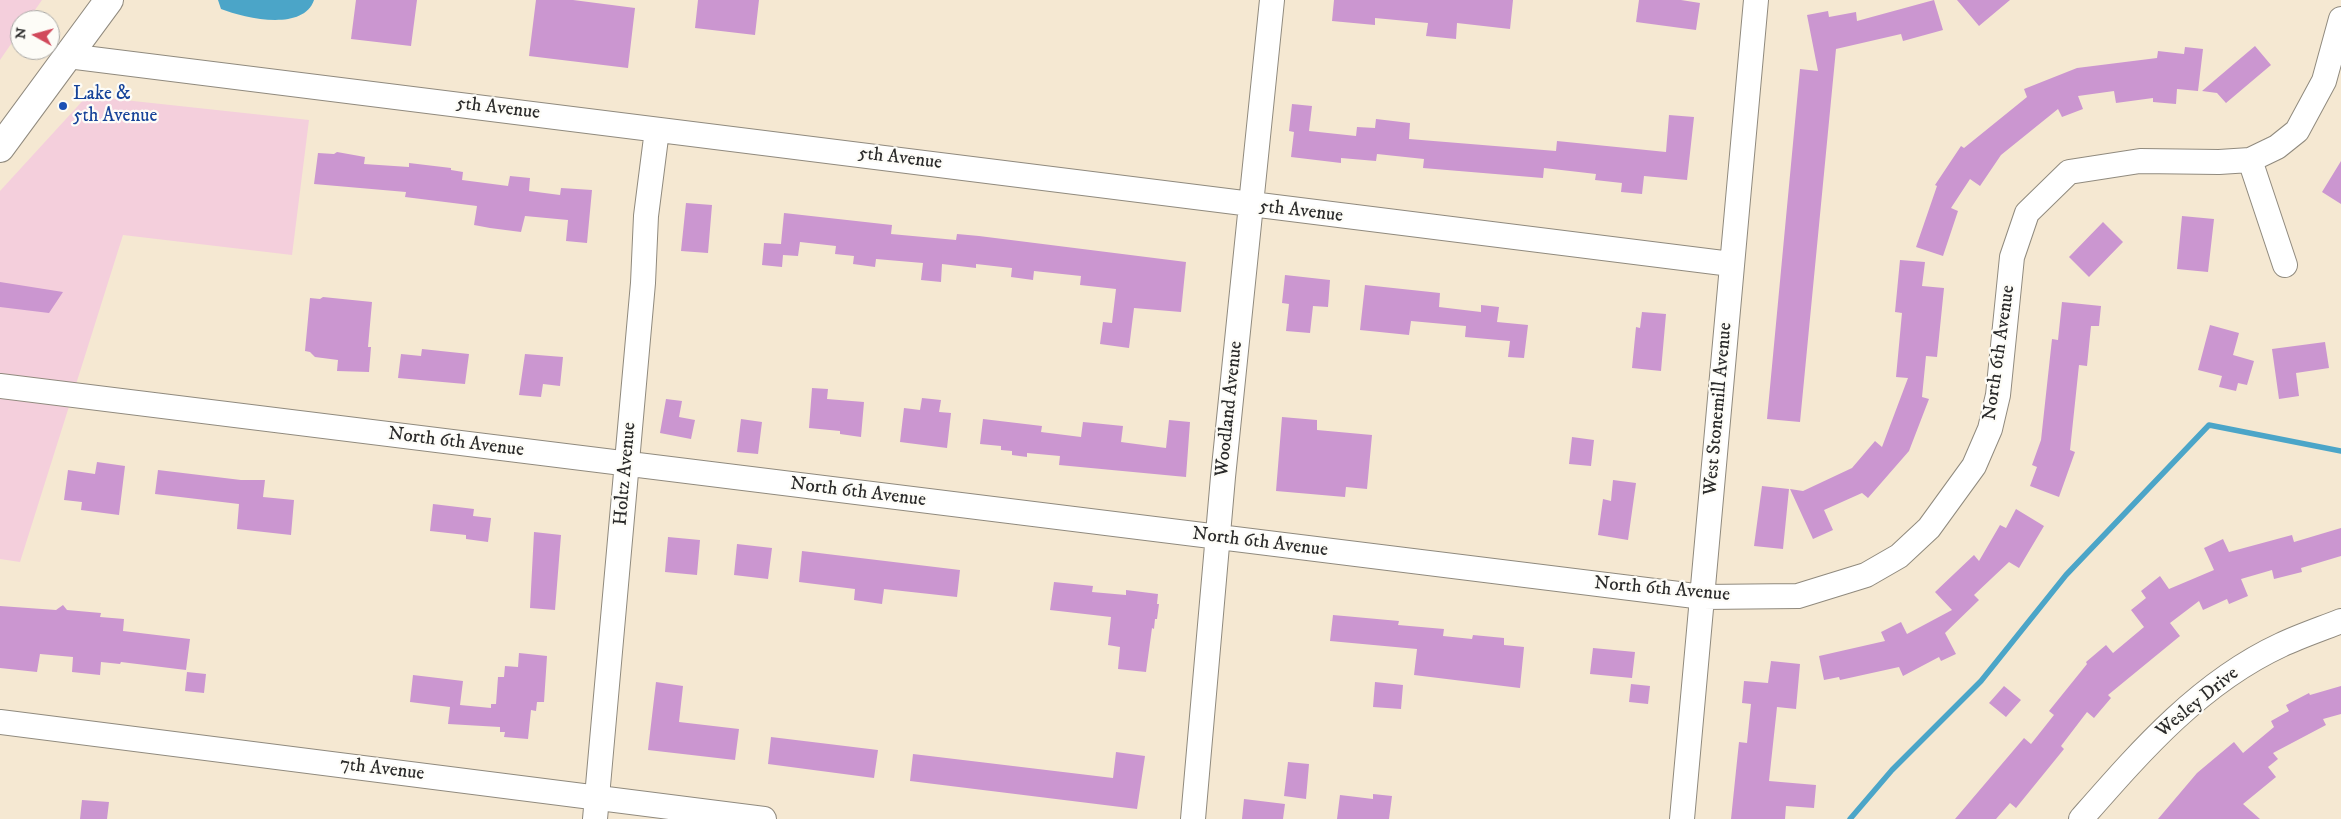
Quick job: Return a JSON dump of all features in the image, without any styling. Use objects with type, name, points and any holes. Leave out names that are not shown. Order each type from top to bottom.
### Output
[{"type":"main road","points":[[0,148],[109,0]]},
{"type":"street","name":"Woodland Avenue","points":[[1193,819],[1218,538],[1272,0]]},
{"type":"street","name":"West Stonemill Avenue","points":[[1682,819],[1756,0]]},
{"type":"street","name":"North 6th Avenue","points":[[0,386],[1703,598],[1798,596],[1866,575],[1898,556],[1929,528],[1974,466],[1990,429],[1998,395],[2012,257],[2027,213],[2069,172],[2140,161],[2219,162],[2250,160],[2277,147],[2297,131],[2324,80],[2341,19]]},
{"type":"street","name":"5th Avenue","points":[[68,56],[1731,264]]},
{"type":"street","name":"Holtz Avenue","points":[[596,808],[644,283],[646,216],[657,130]]},
{"type":"street","points":[[2250,160],[2285,265]]},
{"type":"street","name":"Wesley Drive","points":[[2081,819],[2145,746],[2175,718],[2233,672],[2280,645],[2341,622]]},
{"type":"street","name":"7th Avenue","points":[[0,722],[596,808],[764,819]]},
{"type":"shaded area","points":[[0,0],[42,0],[35,10],[10,10],[10,46],[0,60]]},
{"type":"shaded area","points":[[87,96],[309,120],[292,255],[123,235],[20,562],[0,559],[0,191]]},
{"type":"water","points":[[218,0],[314,0],[308,10],[298,16],[272,20],[231,13],[221,9]]},
{"type":"building","points":[[356,0],[417,0],[411,46],[351,39]]},
{"type":"building","points":[[536,0],[573,0],[635,8],[628,68],[529,56]]},
{"type":"building","points":[[698,0],[759,0],[755,35],[695,28]]},
{"type":"building","points":[[1334,0],[1513,0],[1510,29],[1457,23],[1456,39],[1426,36],[1428,23],[1375,18],[1375,25],[1332,21]]},
{"type":"building","points":[[1639,0],[1681,0],[1700,3],[1696,30],[1636,22]]},
{"type":"building","points":[[1934,0],[1943,30],[1903,41],[1901,34],[1836,49],[1800,422],[1767,419],[1800,69],[1818,71],[1807,15],[1828,11],[1829,17],[1856,12],[1857,21]]},
{"type":"building","points":[[1957,0],[2010,0],[1979,26]]},
{"type":"building","points":[[2255,46],[2271,65],[2226,103],[2217,93],[2202,91]]},
{"type":"building","points":[[2185,47],[2203,49],[2198,91],[2177,89],[2176,104],[2153,102],[2153,98],[2116,103],[2114,91],[2078,96],[2083,109],[2062,117],[2058,109],[2001,155],[1980,186],[1970,179],[1951,208],[1958,211],[1943,256],[1916,247],[1937,186],[1935,185],[1961,146],[1964,148],[2027,97],[2024,89],[2077,68],[2157,58],[2158,51],[2184,54]]},
{"type":"building","points":[[1292,104],[1312,106],[1309,131],[1356,136],[1357,127],[1375,128],[1376,119],[1410,123],[1409,139],[1556,151],[1557,141],[1666,152],[1669,115],[1694,117],[1687,180],[1644,176],[1642,194],[1621,192],[1622,183],[1595,180],[1596,174],[1544,168],[1543,178],[1423,168],[1424,159],[1377,154],[1376,161],[1341,158],[1341,163],[1291,157],[1294,132],[1289,131]]},
{"type":"building","points":[[337,152],[365,157],[364,164],[409,167],[409,163],[451,168],[451,170],[463,172],[462,180],[508,186],[510,176],[530,178],[529,191],[560,195],[561,188],[592,190],[587,243],[566,241],[568,220],[525,216],[521,232],[490,228],[474,225],[477,206],[405,197],[406,192],[314,184],[318,153],[334,154]]},
{"type":"building","points":[[2341,161],[2341,204],[2322,192]]},
{"type":"building","points":[[686,203],[712,205],[708,253],[681,251]]},
{"type":"building","points":[[784,213],[892,225],[891,234],[956,240],[957,234],[979,236],[1186,262],[1181,312],[1134,308],[1129,348],[1100,344],[1103,322],[1112,323],[1116,289],[1080,285],[1081,276],[1034,271],[1033,280],[1011,277],[1012,268],[976,264],[976,268],[942,264],[941,282],[921,280],[923,263],[876,259],[875,267],[853,264],[854,256],[835,254],[836,246],[800,242],[798,256],[783,255],[782,267],[762,265],[764,243],[781,244]]},
{"type":"building","points":[[2182,216],[2214,219],[2208,272],[2177,269]]},
{"type":"building","points":[[2103,222],[2123,242],[2089,277],[2069,257]]},
{"type":"building","points":[[1900,260],[1925,262],[1922,286],[1944,288],[1937,357],[1926,356],[1922,397],[1929,399],[1909,451],[1868,498],[1862,493],[1824,510],[1833,530],[1813,539],[1790,489],[1803,491],[1852,468],[1875,441],[1882,447],[1908,378],[1896,377],[1902,313],[1895,312]]},
{"type":"building","points":[[1285,275],[1330,280],[1328,307],[1313,306],[1310,333],[1286,331],[1289,304],[1282,303]]},
{"type":"building","points":[[0,282],[63,292],[49,313],[0,307]]},
{"type":"building","points":[[1365,285],[1440,293],[1439,307],[1481,312],[1481,305],[1499,307],[1497,322],[1528,325],[1524,358],[1508,357],[1510,341],[1465,337],[1466,326],[1411,321],[1409,335],[1360,330]]},
{"type":"building","points":[[323,297],[372,302],[368,347],[371,347],[369,372],[337,371],[338,360],[315,357],[310,352],[305,351],[310,298],[320,299]]},
{"type":"building","points":[[2062,302],[2101,306],[2099,326],[2091,326],[2087,366],[2079,365],[2070,450],[2075,452],[2059,497],[2030,486],[2037,467],[2032,465],[2041,440],[2052,339],[2058,340]]},
{"type":"building","points":[[1642,312],[1666,314],[1661,371],[1632,368],[1636,327],[1640,328]]},
{"type":"building","points":[[2210,325],[2239,333],[2233,355],[2254,361],[2247,385],[2238,383],[2236,391],[2219,387],[2222,376],[2198,370]]},
{"type":"building","points":[[2325,342],[2329,368],[2296,373],[2299,396],[2279,399],[2272,349]]},
{"type":"building","points":[[422,349],[469,354],[465,384],[398,378],[401,354],[421,356]]},
{"type":"building","points":[[525,354],[563,357],[560,386],[543,384],[541,397],[519,395]]},
{"type":"building","points":[[812,388],[828,389],[827,399],[864,402],[861,437],[840,434],[840,431],[809,428]]},
{"type":"building","points":[[922,398],[941,400],[939,412],[951,413],[947,448],[900,442],[904,408],[920,410]]},
{"type":"building","points":[[666,399],[682,401],[679,417],[695,420],[691,439],[660,433]]},
{"type":"building","points":[[1282,417],[1317,420],[1317,430],[1372,435],[1367,489],[1346,487],[1345,497],[1276,491]]},
{"type":"building","points":[[741,419],[762,422],[758,454],[737,452]]},
{"type":"building","points":[[983,419],[1042,426],[1041,432],[1081,437],[1083,422],[1123,426],[1121,442],[1166,448],[1169,420],[1190,422],[1186,477],[1059,465],[1060,456],[1027,453],[1027,457],[1012,455],[1012,451],[1001,450],[1001,446],[980,444]]},
{"type":"building","points":[[1572,437],[1594,440],[1591,466],[1569,464]]},
{"type":"building","points":[[97,462],[125,466],[119,515],[81,510],[82,502],[64,500],[68,470],[95,474]]},
{"type":"building","points":[[158,470],[241,480],[265,480],[263,497],[294,500],[291,535],[237,529],[239,504],[155,494]]},
{"type":"building","points":[[1613,480],[1636,483],[1628,540],[1598,535],[1603,499],[1611,501]]},
{"type":"building","points":[[1762,486],[1789,489],[1783,549],[1754,546]]},
{"type":"building","points":[[433,504],[474,509],[473,516],[491,518],[488,542],[466,539],[466,535],[430,531]]},
{"type":"building","points":[[2016,509],[2044,526],[2019,568],[2009,562],[1974,595],[1979,600],[1945,633],[1956,654],[1941,661],[1939,657],[1903,676],[1899,667],[1840,680],[1839,677],[1824,680],[1819,656],[1885,641],[1881,632],[1901,622],[1907,634],[1952,610],[1935,592],[1974,555],[1979,561],[2000,525],[2006,528]]},
{"type":"building","points":[[2341,528],[2341,556],[2301,568],[2302,572],[2274,579],[2272,570],[2241,579],[2248,596],[2229,604],[2227,599],[2203,610],[2199,601],[2170,623],[2180,636],[2108,695],[2111,698],[2094,718],[2087,712],[2061,746],[2064,749],[2016,808],[2010,803],[1996,819],[1955,819],[2024,738],[2031,744],[2054,715],[2049,711],[2087,664],[2086,662],[2106,645],[2113,653],[2144,627],[2131,610],[2146,598],[2141,591],[2160,576],[2169,589],[2214,570],[2204,548],[2223,539],[2229,552],[2292,535],[2294,542]]},
{"type":"building","points":[[534,532],[561,535],[555,610],[530,608]]},
{"type":"building","points":[[668,537],[700,540],[697,575],[665,572]]},
{"type":"building","points":[[737,544],[772,548],[768,579],[734,575]]},
{"type":"building","points":[[802,551],[960,570],[957,597],[884,589],[882,604],[854,600],[855,589],[799,582]]},
{"type":"building","points":[[1054,582],[1093,586],[1092,592],[1126,595],[1126,590],[1158,594],[1157,619],[1155,619],[1154,629],[1152,628],[1146,672],[1118,669],[1120,647],[1108,645],[1111,617],[1050,610]]},
{"type":"building","points":[[63,605],[67,610],[101,613],[100,617],[124,619],[123,631],[190,639],[186,670],[121,662],[120,664],[101,662],[100,675],[72,672],[73,657],[40,654],[37,672],[0,668],[0,606],[56,610]]},
{"type":"building","points":[[1333,615],[1399,621],[1398,625],[1444,629],[1443,636],[1472,639],[1473,635],[1504,638],[1504,645],[1524,647],[1520,688],[1414,675],[1417,649],[1330,641]]},
{"type":"building","points":[[1593,648],[1635,652],[1632,678],[1590,674]]},
{"type":"building","points":[[519,653],[547,656],[544,702],[537,702],[536,711],[531,710],[528,739],[504,737],[505,732],[500,732],[500,727],[448,724],[450,707],[410,702],[413,675],[463,681],[460,705],[491,708],[491,704],[496,704],[498,677],[504,677],[505,666],[518,667]]},
{"type":"building","points":[[1771,661],[1800,664],[1796,709],[1777,707],[1769,781],[1816,785],[1814,808],[1786,806],[1785,819],[1731,819],[1739,742],[1747,743],[1751,704],[1742,703],[1744,681],[1768,683]]},
{"type":"building","points":[[187,672],[206,674],[204,693],[185,691]]},
{"type":"building","points":[[656,682],[683,686],[679,722],[739,729],[735,760],[648,750]]},
{"type":"building","points":[[1375,682],[1403,685],[1401,709],[1373,707]]},
{"type":"building","points":[[1631,684],[1650,686],[1648,704],[1629,702]]},
{"type":"building","points":[[2004,686],[2021,700],[2006,717],[1989,703]]},
{"type":"building","points":[[2341,686],[2341,714],[2323,719],[2326,725],[2273,753],[2278,759],[2268,767],[2276,777],[2243,804],[2260,819],[2158,819],[2197,773],[2234,742],[2243,753],[2274,727],[2271,721],[2289,711],[2286,705],[2309,693],[2310,695]]},
{"type":"building","points":[[771,737],[878,750],[874,778],[768,764]]},
{"type":"building","points":[[1116,752],[1145,756],[1137,809],[910,781],[913,754],[1113,778]]},
{"type":"building","points":[[1288,762],[1309,764],[1306,799],[1284,796]]},
{"type":"building","points":[[1373,794],[1392,796],[1389,819],[1337,819],[1340,795],[1373,799]]},
{"type":"building","points":[[1244,799],[1285,804],[1283,819],[1242,819]]},
{"type":"building","points":[[82,800],[109,802],[107,819],[80,819]]},
{"type":"waterway","points":[[1850,819],[1892,770],[1981,681],[2066,575],[2209,425],[2341,451]]},
{"type":"place","name":"Lake & 5th Avenue","points":[[63,106]]}]
